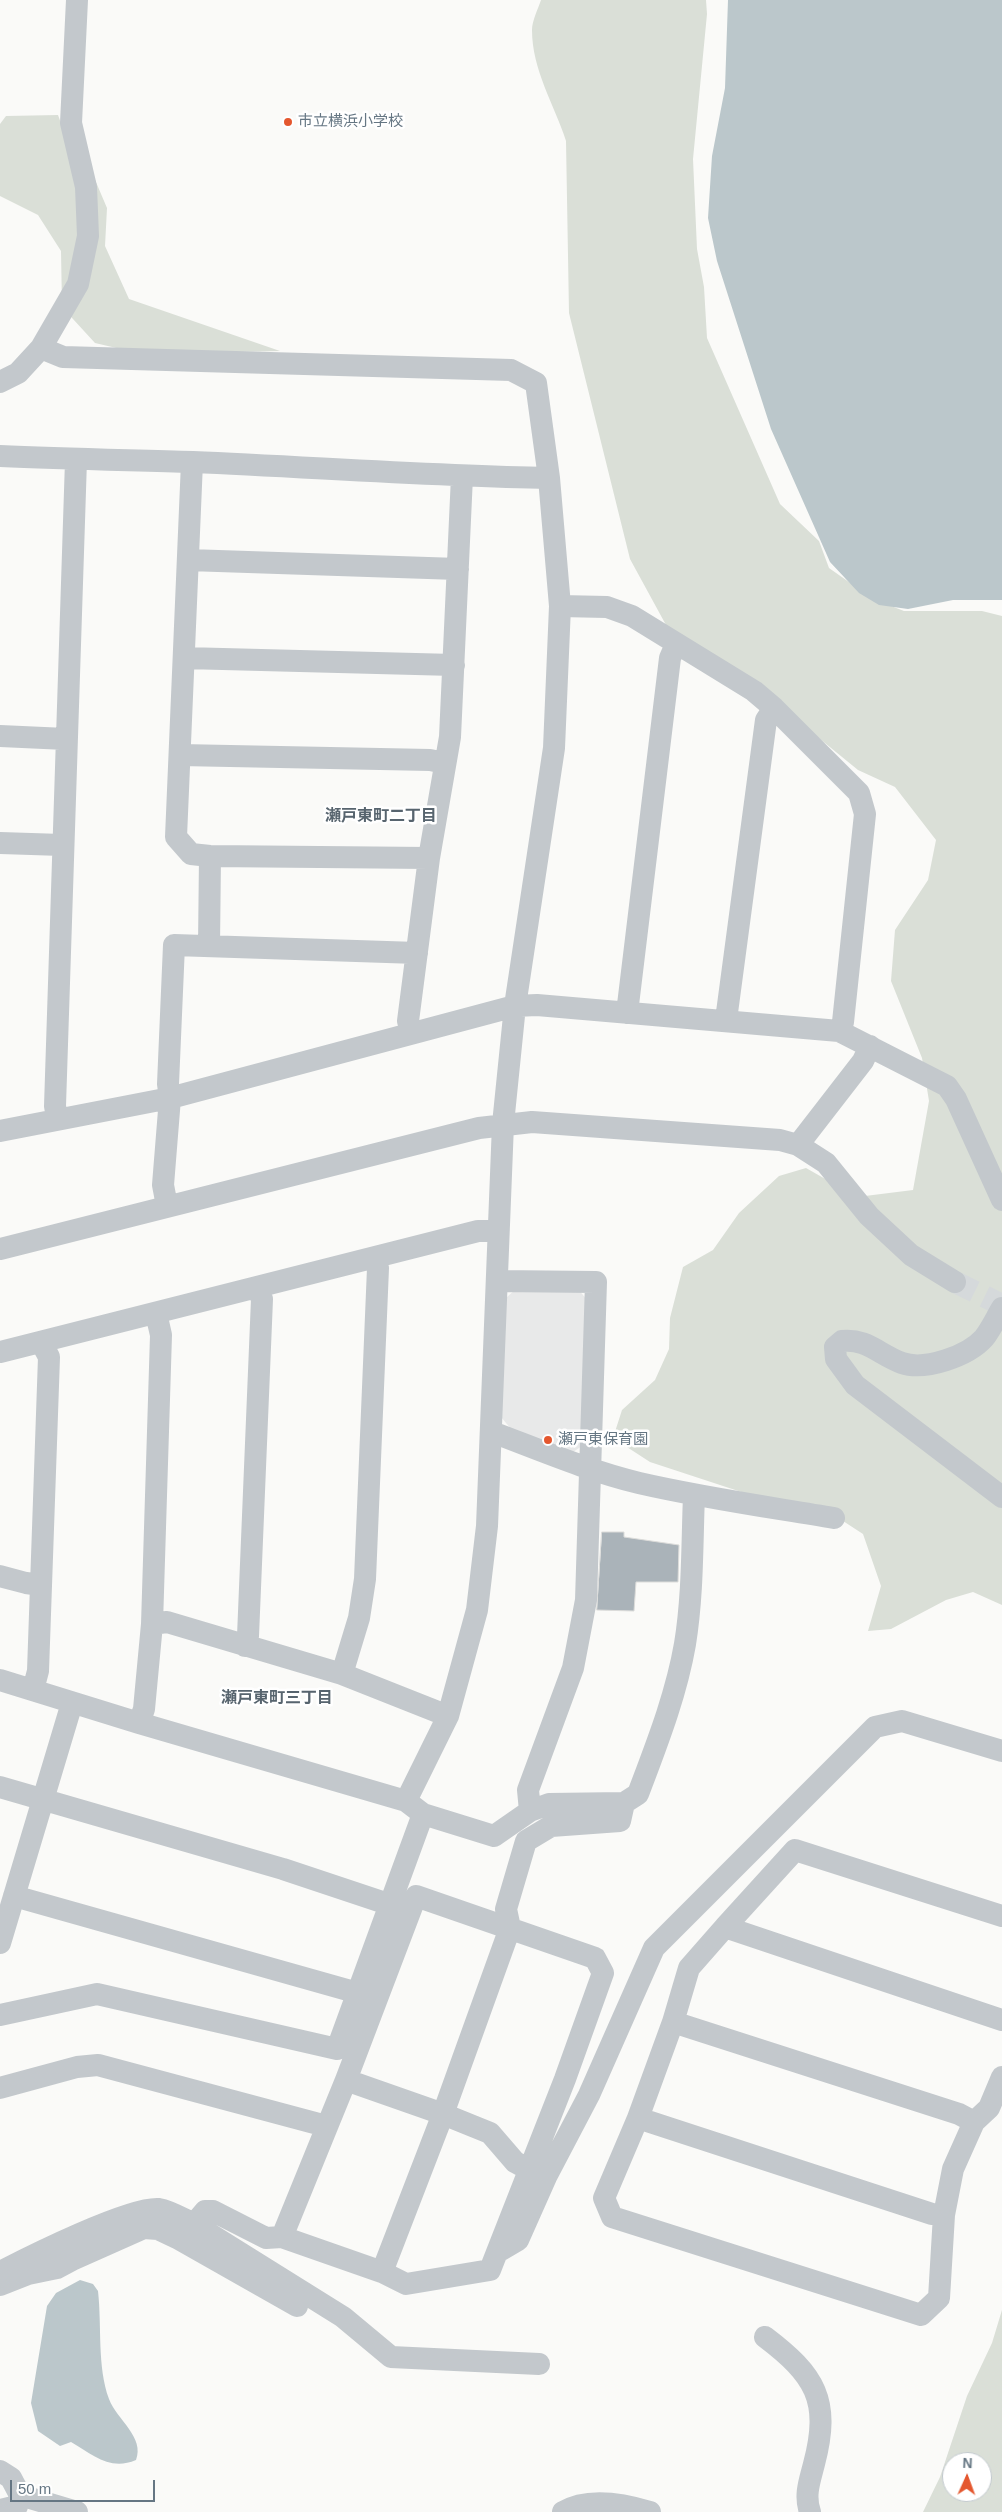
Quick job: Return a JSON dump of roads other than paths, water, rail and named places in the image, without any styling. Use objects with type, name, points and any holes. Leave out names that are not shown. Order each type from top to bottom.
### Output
[{"type":"street","points":[[0,382],[18,373],[41,348],[78,284],[88,236],[86,187],[70,123],[77,0]]},
{"type":"street","points":[[0,2015],[97,1994],[337,2049],[391,1905],[414,1808],[448,1716],[477,1610],[487,1526],[503,1124],[515,1006],[554,748],[560,606],[549,478],[536,383],[511,370],[63,357],[41,348]]},
{"type":"street","points":[[0,456],[76,460],[192,462],[462,476],[549,478]]},
{"type":"street","points":[[57,1118],[55,1106],[62,845],[76,460]]},
{"type":"street","points":[[192,462],[176,837],[191,854],[210,856],[429,858]]},
{"type":"street","points":[[412,1033],[408,1021],[429,858],[450,737],[462,476]]},
{"type":"street","points":[[188,560],[458,569]]},
{"type":"street","points":[[560,606],[607,607],[632,616],[754,692],[774,708],[859,793],[865,814],[843,1022],[839,1031]]},
{"type":"street","points":[[627,1012],[670,658],[676,644]]},
{"type":"street","points":[[184,658],[454,665]]},
{"type":"street","points":[[726,1020],[766,720],[774,708]]},
{"type":"street","points":[[0,736],[66,739]]},
{"type":"street","points":[[180,755],[430,760],[445,763]]},
{"type":"street","points":[[0,843],[62,845]]},
{"type":"street","points":[[208,946],[210,856]]},
{"type":"street","points":[[167,1206],[163,1185],[170,1098],[168,1084],[174,945],[417,953]]},
{"type":"street","points":[[0,1131],[57,1118],[170,1098],[515,1006],[537,1005],[839,1031],[947,1086],[956,1099],[1002,1200]]},
{"type":"street","points":[[798,1145],[863,1061],[870,1046]]},
{"type":"street","points":[[0,1250],[479,1128],[532,1122],[770,1139],[798,1145],[826,1163],[869,1216],[911,1255],[955,1282]]},
{"type":"street","points":[[0,1352],[478,1231],[498,1230]]},
{"type":"street","points":[[342,1674],[359,1618],[365,1579],[378,1268],[375,1257]]},
{"type":"street","points":[[497,1281],[596,1282],[586,1600],[573,1668],[528,1790],[530,1811]]},
{"type":"street","points":[[245,1646],[248,1636],[262,1299],[257,1287]]},
{"type":"street","points":[[1002,1308],[983,1338],[965,1352],[939,1363],[922,1366],[903,1363],[864,1342],[842,1341],[835,1348],[836,1359],[855,1385],[1002,1497]]},
{"type":"street","points":[[139,1723],[144,1709],[152,1624],[161,1336],[156,1313]]},
{"type":"street","points":[[33,1690],[38,1671],[49,1357],[41,1342]]},
{"type":"street","points":[[492,1432],[591,1469],[638,1483],[694,1495],[834,1518]]},
{"type":"street","points":[[0,1680],[414,1808],[494,1836],[530,1811],[549,1804],[624,1803],[638,1794],[671,1701],[684,1646],[689,1617],[694,1495]]},
{"type":"street","points":[[0,1576],[41,1585]]},
{"type":"street","points":[[152,1624],[167,1622],[342,1674],[448,1716]]},
{"type":"street","points":[[0,1943],[72,1703]]},
{"type":"street","points":[[497,2253],[518,2240],[546,2177],[589,2095],[654,1948],[875,1727],[902,1721],[1002,1751]]},
{"type":"street","points":[[0,1787],[283,1869],[391,1905]]},
{"type":"street","points":[[382,2272],[443,2114],[510,1928],[506,1909],[526,1841],[551,1826],[620,1821],[624,1803]]},
{"type":"street","points":[[1002,1916],[795,1850],[689,1968],[673,2022],[638,2118],[604,2198],[612,2217],[921,2315],[939,2298],[944,2215],[952,2169],[974,2122],[989,2108],[1002,2078]]},
{"type":"street","points":[[14,1896],[358,1993]]},
{"type":"street","points":[[194,2224],[205,2211],[213,2211],[266,2238],[282,2237],[382,2272],[406,2284],[490,2270],[528,2169],[565,2079],[603,1973],[595,1958],[416,1896],[346,2080],[282,2237]]},
{"type":"street","points":[[725,1926],[1002,2020]]},
{"type":"street","points":[[673,2022],[958,2114],[974,2122]]},
{"type":"street","points":[[0,2088],[77,2067],[98,2065],[326,2126]]},
{"type":"street","points":[[346,2080],[443,2114],[490,2133],[515,2162],[528,2169]]},
{"type":"street","points":[[638,2118],[932,2214],[944,2215]]},
{"type":"street","points":[[0,2272],[33,2255],[133,2213],[160,2210],[194,2224],[343,2317],[390,2357],[539,2364]]},
{"type":"street","points":[[0,2285],[28,2274],[57,2268],[144,2228],[158,2229],[313,2314],[337,2322],[343,2317]]},
{"type":"street","points":[[764,2337],[792,2358],[811,2381],[822,2417],[821,2438],[807,2492],[810,2512]]},
{"type":"street","points":[[0,2472],[11,2478],[20,2495],[17,2506],[0,2510]]},
{"type":"street","points":[[20,2495],[77,2512]]},
{"type":"street","points":[[563,2512],[569,2508],[598,2504],[628,2505],[650,2512]]},
{"type":"tunnel","points":[[955,1282],[1002,1305]]},
{"type":"place","name":"市立横浜小学校","points":[[288,122]]},
{"type":"place","name":"瀬戸東保育園","points":[[548,1440]]},
{"type":"district","name":"瀬戸東町二丁目","points":[[381,817]]},
{"type":"district","name":"瀬戸東町三丁目","points":[[277,1699]]}]
